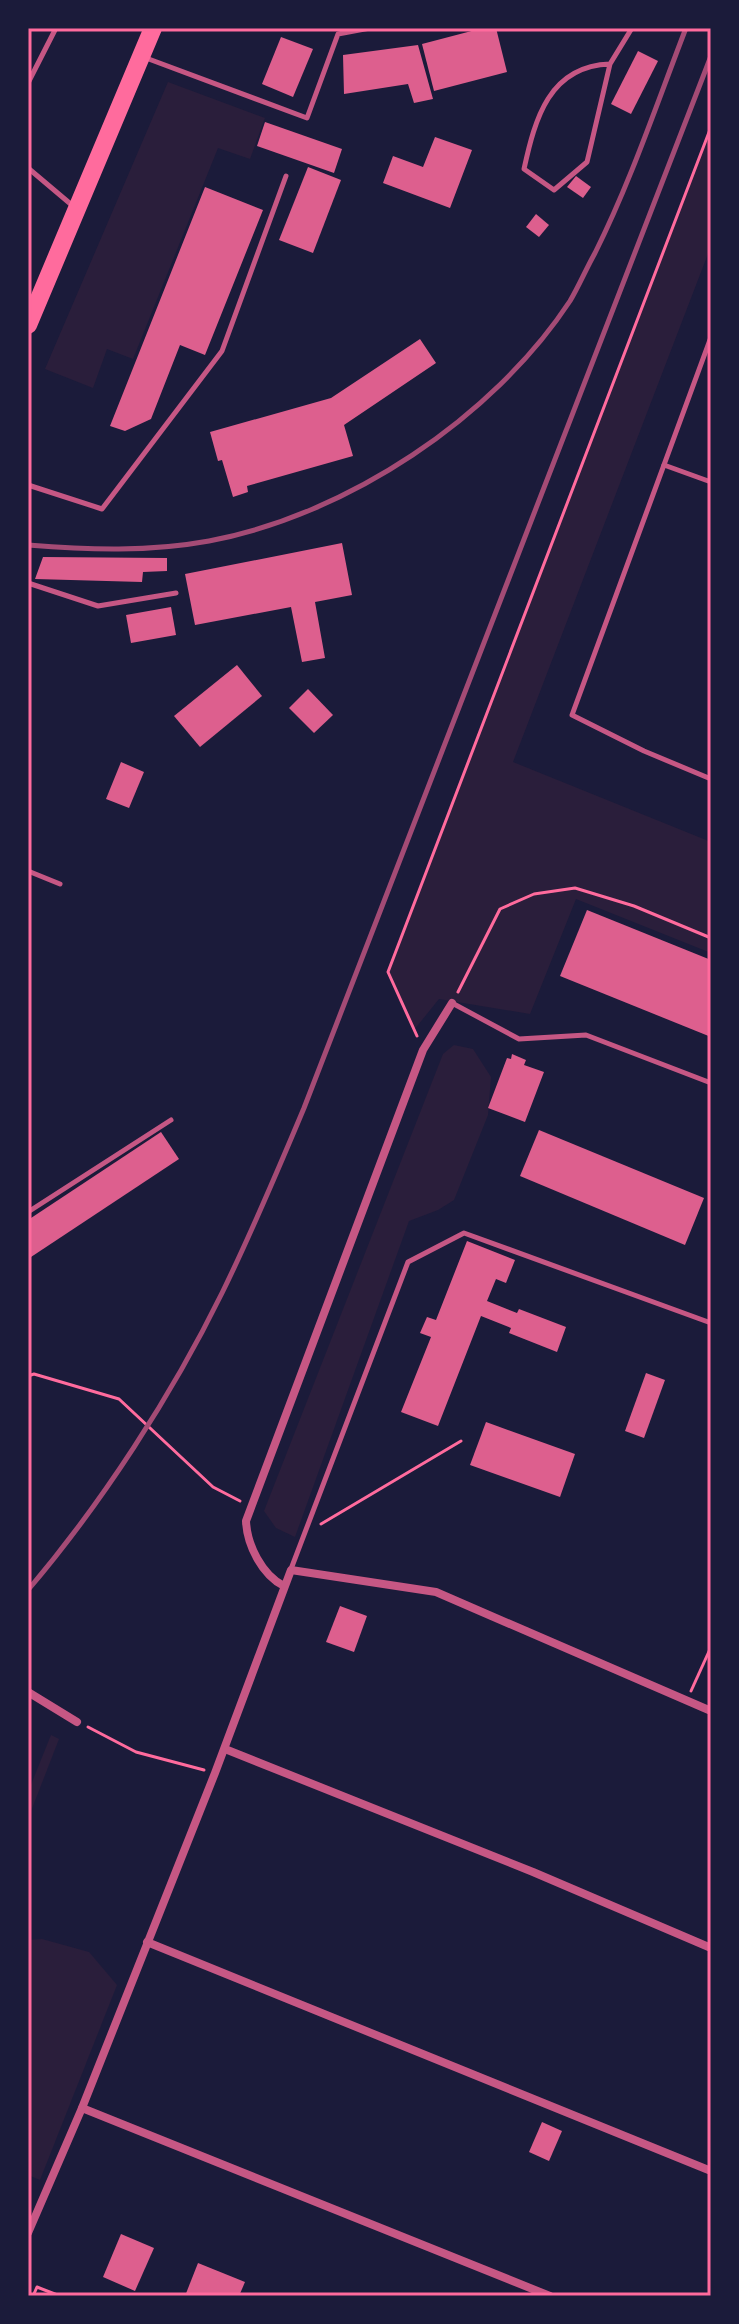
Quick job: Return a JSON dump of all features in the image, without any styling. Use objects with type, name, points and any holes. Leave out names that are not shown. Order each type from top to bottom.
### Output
[{"type":"main road","points":[[28,325],[153,28]]},
{"type":"street","points":[[284,1586],[272,1578],[260,1562],[246,1521],[423,1050],[452,1003]]},
{"type":"street","points":[[28,2233],[82,2108],[225,1749],[291,1570],[436,1592],[711,1711]]},
{"type":"street","points":[[28,1692],[77,1722]]},
{"type":"street","points":[[225,1749],[533,1872],[711,1948]]},
{"type":"street","points":[[147,1942],[711,2171]]},
{"type":"street","points":[[82,2108],[550,2296]]},
{"type":"lane","points":[[28,83],[56,28]]},
{"type":"lane","points":[[141,56],[307,118],[338,34],[370,28]]},
{"type":"lane","points":[[610,64],[589,65],[560,81],[533,126],[524,169],[554,190],[587,162],[610,64],[632,28]]},
{"type":"lane","points":[[28,168],[76,209]]},
{"type":"lane","points":[[28,485],[102,509],[222,351],[286,176]]},
{"type":"lane","points":[[711,337],[572,715],[644,751],[711,779]]},
{"type":"lane","points":[[664,465],[711,482]]},
{"type":"lane","points":[[28,583],[98,606],[176,593]]},
{"type":"lane","points":[[28,871],[60,884]]},
{"type":"lane","points":[[452,1003],[519,1039],[586,1035],[711,1083]]},
{"type":"lane","points":[[28,1212],[171,1120]]},
{"type":"lane","points":[[291,1570],[408,1262],[464,1233],[711,1323]]},
{"type":"path","points":[[423,1050],[388,972],[711,127]]},
{"type":"path","points":[[452,1003],[500,909],[534,894],[575,888],[634,906],[711,938]]},
{"type":"path","points":[[28,1376],[34,1374],[119,1399],[213,1487],[251,1506]]},
{"type":"path","points":[[304,1535],[461,1441]]},
{"type":"path","points":[[686,1701],[711,1647]]},
{"type":"path","points":[[77,1722],[136,1752],[215,1773]]},
{"type":"path","points":[[33,2296],[37,2287],[60,2296]]},
{"type":"shaded area","points":[[168,82],[265,118],[250,159],[218,148],[133,359],[107,349],[93,388],[45,369]]},
{"type":"shaded area","points":[[711,127],[711,246],[513,762],[711,842],[711,953],[576,899],[530,1014],[439,999],[414,1030],[388,972]]},
{"type":"shaded area","points":[[454,1045],[473,1049],[491,1077],[488,1115],[454,1200],[409,1221],[295,1537],[276,1528],[264,1511],[443,1054]]},
{"type":"shaded area","points":[[51,1735],[59,1739],[28,1819],[28,1792]]},
{"type":"shaded area","points":[[42,1939],[89,1952],[117,1985],[40,2180],[28,2175],[28,1940]]},
{"type":"building","points":[[483,28],[496,28],[507,72],[434,91],[422,44]]},
{"type":"building","points":[[281,37],[313,49],[293,97],[262,84]]},
{"type":"building","points":[[418,45],[433,99],[414,103],[408,84],[344,94],[343,55]]},
{"type":"building","points":[[638,51],[658,61],[631,114],[611,104]]},
{"type":"building","points":[[265,122],[342,149],[334,173],[257,146]]},
{"type":"building","points":[[435,137],[472,150],[450,208],[383,183],[393,156],[423,167]]},
{"type":"building","points":[[308,167],[341,180],[313,253],[279,240]]},
{"type":"building","points":[[576,176],[591,187],[583,198],[567,187]]},
{"type":"building","points":[[205,187],[263,210],[205,355],[180,345],[151,419],[125,431],[110,426]]},
{"type":"building","points":[[536,214],[549,225],[539,237],[526,227]]},
{"type":"building","points":[[420,339],[436,363],[344,425],[353,456],[247,486],[248,492],[233,497],[210,432],[331,398]]},
{"type":"building","points":[[342,543],[352,595],[315,602],[325,658],[302,662],[291,607],[195,625],[185,574]]},
{"type":"building","points":[[43,557],[167,558],[167,571],[143,572],[142,582],[35,579]]},
{"type":"building","points":[[171,607],[176,635],[131,643],[126,615]]},
{"type":"building","points":[[237,665],[262,696],[200,747],[174,716]]},
{"type":"building","points":[[308,689],[333,715],[314,733],[289,708]]},
{"type":"building","points":[[121,762],[144,772],[129,808],[106,799]]},
{"type":"building","points":[[587,910],[711,960],[711,1037],[560,976]]},
{"type":"building","points":[[512,1054],[526,1060],[524,1065],[544,1072],[525,1122],[488,1108],[507,1058],[511,1059]]},
{"type":"building","points":[[539,1130],[704,1198],[685,1245],[520,1176]]},
{"type":"building","points":[[161,1132],[179,1159],[28,1259],[28,1220]]},
{"type":"building","points":[[467,1241],[515,1260],[506,1283],[496,1279],[487,1301],[517,1313],[519,1309],[566,1327],[557,1352],[509,1333],[511,1328],[481,1316],[438,1426],[401,1412],[431,1337],[420,1333],[427,1317],[436,1320]]},
{"type":"building","points":[[646,1373],[665,1380],[644,1438],[625,1431]]},
{"type":"building","points":[[486,1422],[575,1454],[560,1497],[470,1465]]},
{"type":"building","points":[[340,1606],[367,1616],[354,1652],[326,1642]]},
{"type":"building","points":[[542,2122],[562,2131],[549,2161],[529,2152]]},
{"type":"building","points":[[121,2234],[154,2248],[135,2291],[103,2277]]},
{"type":"building","points":[[198,2263],[245,2282],[239,2296],[185,2296]]},
{"type":"railway","points":[[28,545],[96,549],[164,547],[209,541],[261,528],[313,509],[364,484],[412,455],[458,421],[501,384],[538,344],[570,301],[620,198],[686,28]]},
{"type":"railway","points":[[28,1590],[109,1485],[158,1409],[222,1293],[254,1224],[304,1108],[711,56]]}]
